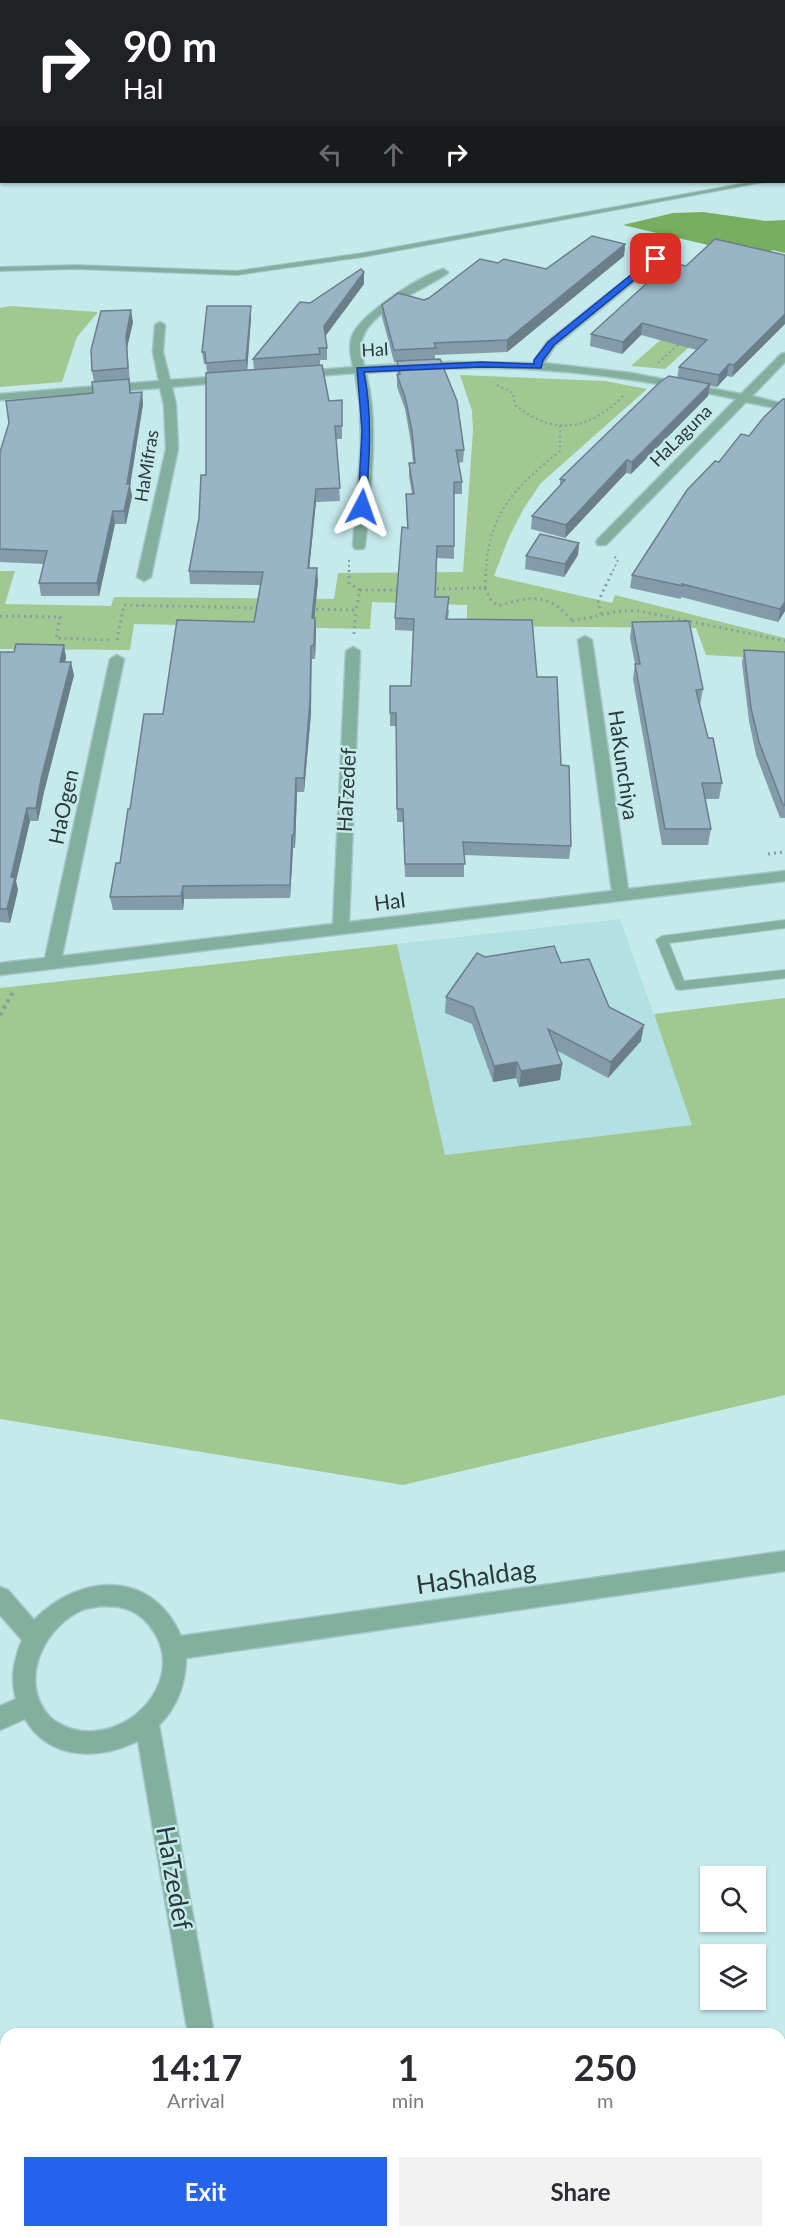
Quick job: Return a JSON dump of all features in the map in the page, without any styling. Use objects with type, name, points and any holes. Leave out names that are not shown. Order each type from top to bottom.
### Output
[{"type":"street","points":[[538,366],[539,360],[551,344],[673,245]]},
{"type":"street","points":[[359,546],[367,430],[366,403],[356,350],[358,336],[364,325],[376,315],[443,273]]},
{"type":"street","name":"HaMifras","points":[[144,577],[172,449],[172,424],[158,352],[160,325]]},
{"type":"street","name":"HaLaguna","points":[[602,542],[785,356]]},
{"type":"street","name":"HaI","points":[[291,375],[481,365],[538,366],[651,378],[785,407]]},
{"type":"street","points":[[0,398],[246,378]]},
{"type":"street","name":"HaKunchiya","points":[[585,640],[621,896]]},
{"type":"street","name":"HaTzedef","points":[[340,929],[353,651]]},
{"type":"street","name":"HaOgen","points":[[52,963],[117,659]]},
{"type":"street","name":"HaI","points":[[0,969],[785,876]]},
{"type":"street","name":"HaShaldag","points":[[175,1648],[785,1561]]},
{"type":"street","points":[[100,1595],[126,1597],[149,1608],[166,1625],[175,1648],[174,1672],[165,1700],[147,1722],[128,1734],[101,1743],[74,1742],[42,1726],[28,1706],[22,1673],[34,1636],[49,1618],[72,1603],[100,1595]]},
{"type":"street","points":[[0,1598],[34,1636]]},
{"type":"street","points":[[0,1718],[28,1706]]},
{"type":"street","name":"HaTzedef","points":[[147,1722],[200,2028]]},
{"type":"lane","points":[[0,269],[77,267],[237,273],[363,255],[755,183]]},
{"type":"lane","points":[[785,924],[662,940],[680,986],[785,974]]},
{"type":"path","points":[[561,425],[560,451],[528,477],[504,504],[487,548],[485,588],[491,600],[498,606],[529,597],[552,600],[566,611],[585,640]]},
{"type":"path","points":[[601,615],[598,602],[618,560],[602,542]]},
{"type":"path","points":[[359,546],[349,554],[349,583],[360,590],[406,589]]},
{"type":"path","points":[[428,589],[485,588]]},
{"type":"path","points":[[309,609],[356,610],[360,590]]},
{"type":"path","points":[[0,616],[60,617],[56,638],[119,640],[124,606],[262,608]]},
{"type":"path","points":[[572,621],[640,610],[785,641]]},
{"type":"shaded area","points":[[620,919],[693,1125],[444,1155],[397,944]]},
{"type":"green space","points":[[703,212],[765,221],[785,220],[785,253],[772,250],[763,258],[623,225],[673,213]]},
{"type":"green space","points":[[753,258],[782,263],[665,369],[631,366]]},
{"type":"green space","points":[[10,306],[98,312],[77,337],[62,382],[0,387],[0,308]]},
{"type":"green space","points":[[460,375],[605,381],[647,389],[541,483],[524,508],[509,537],[494,576],[612,603],[615,595],[785,638],[785,659],[706,655],[696,628],[467,626],[467,605],[372,602],[370,629],[134,624],[130,650],[0,649],[0,571],[15,571],[5,604],[111,606],[114,597],[334,599],[338,573],[463,572],[473,431],[472,411]]},
{"type":"green space","points":[[397,944],[445,1155],[692,1125],[654,1014],[785,998],[785,1395],[403,1485],[0,1419],[0,988]]},
{"type":"building","points":[[592,236],[625,244],[507,340],[434,343],[436,348],[394,350],[382,305],[398,293],[424,300],[429,298],[480,259],[498,263],[504,259],[546,269]]},
{"type":"building","points":[[715,239],[785,255],[785,314],[734,365],[729,364],[719,375],[679,367],[707,340],[642,323],[623,342],[591,334],[670,262],[686,266]]},
{"type":"building","points":[[361,269],[364,272],[324,326],[327,348],[319,348],[320,354],[253,359],[300,302],[310,303]]},
{"type":"building","points":[[207,306],[251,306],[246,360],[206,363],[205,352],[202,352]]},
{"type":"building","points":[[131,310],[126,336],[128,368],[92,371],[91,350],[101,311]]},
{"type":"building","points":[[440,359],[457,401],[464,450],[456,450],[462,482],[454,482],[454,546],[437,546],[435,597],[449,597],[446,619],[532,620],[537,677],[557,677],[561,765],[569,766],[571,846],[463,842],[465,864],[405,864],[403,809],[397,809],[396,713],[390,713],[390,686],[411,686],[414,619],[395,618],[402,527],[408,528],[406,494],[414,494],[409,463],[415,463],[412,431],[405,397],[397,375],[400,374],[397,361]]},
{"type":"building","points":[[322,365],[329,401],[342,400],[342,426],[335,426],[340,488],[316,489],[308,568],[317,568],[312,618],[315,618],[314,645],[311,646],[310,700],[304,778],[296,778],[290,885],[183,886],[181,896],[110,897],[116,863],[120,863],[144,714],[163,714],[177,620],[254,622],[263,572],[189,571],[199,518],[201,475],[206,475],[206,373]]},
{"type":"building","points":[[669,376],[710,384],[632,462],[627,460],[566,525],[532,516],[565,480],[560,479],[660,382]]},
{"type":"building","points":[[129,379],[130,393],[142,392],[127,484],[130,484],[124,511],[113,511],[97,583],[39,583],[47,551],[0,549],[0,452],[9,423],[6,401],[93,393],[92,382]]},
{"type":"building","points":[[785,399],[785,602],[780,609],[682,584],[683,586],[632,575],[687,490],[715,461],[719,462],[741,434],[749,436],[764,417]]},
{"type":"building","points":[[540,534],[579,543],[565,564],[526,556]]},
{"type":"building","points":[[689,621],[703,689],[696,690],[708,738],[713,738],[722,783],[702,783],[711,829],[665,829],[635,664],[640,664],[632,622]]},
{"type":"building","points":[[16,644],[64,645],[60,662],[71,662],[41,779],[36,808],[27,808],[11,877],[15,877],[7,909],[0,909],[0,652],[14,652]]},
{"type":"building","points":[[744,650],[785,652],[785,805],[783,805],[759,742],[751,708]]},
{"type":"building","points":[[554,946],[561,963],[589,959],[609,1007],[644,1025],[611,1062],[548,1029],[562,1064],[521,1071],[517,1062],[494,1066],[473,1007],[446,997],[477,953],[485,957]]},
{"type":"route","points":[[362,507],[367,430],[366,403],[360,370],[428,366],[538,366],[543,353],[551,344],[656,259]]}]
